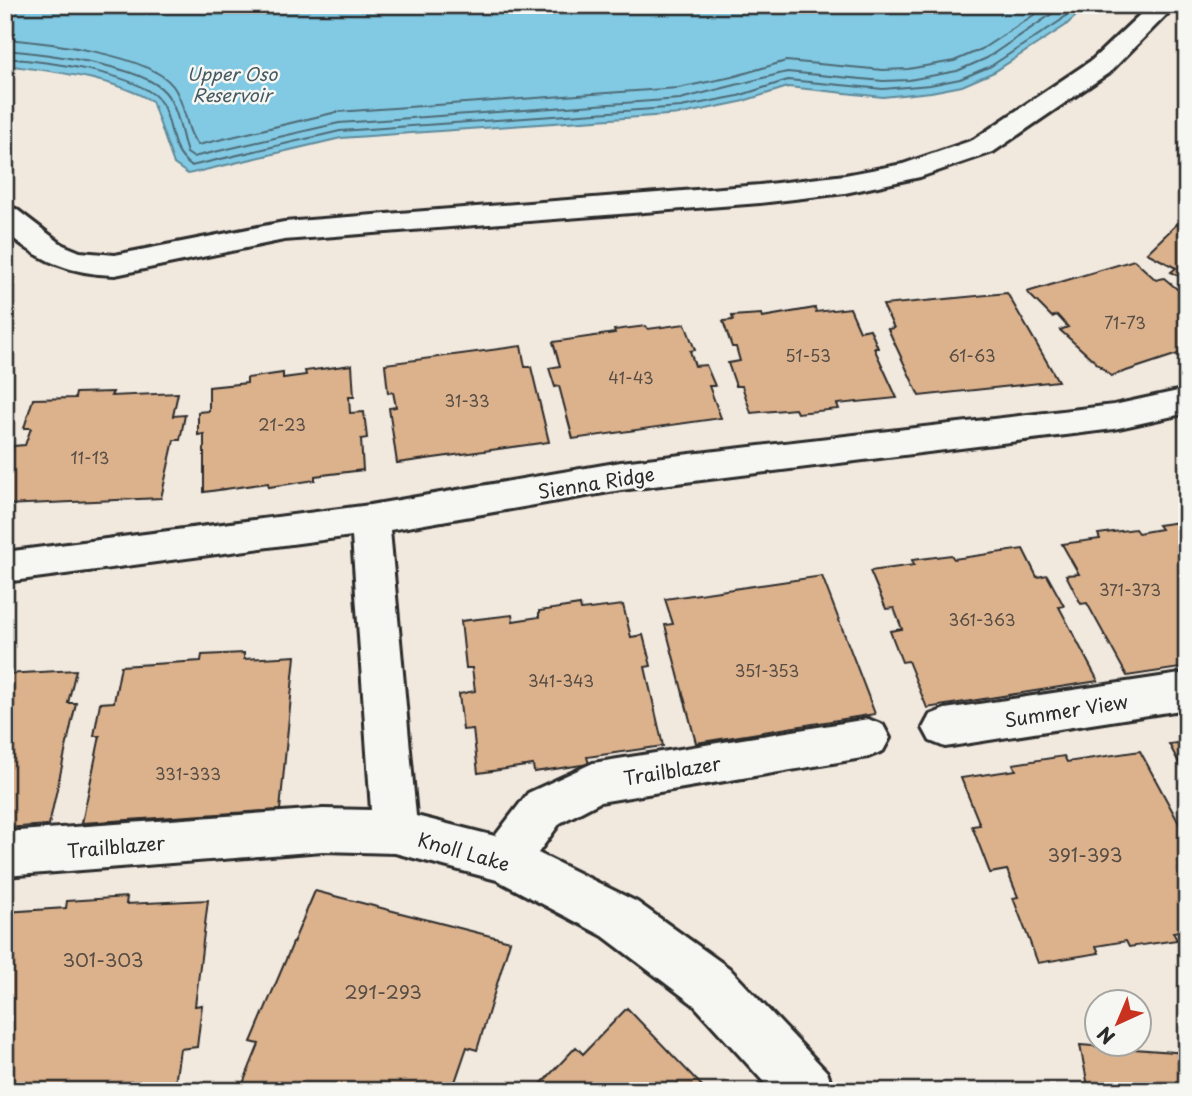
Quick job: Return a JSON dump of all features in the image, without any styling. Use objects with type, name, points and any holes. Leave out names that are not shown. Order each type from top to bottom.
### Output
[{"type":"street","points":[[5,215],[51,252],[77,261],[110,265],[165,259],[218,243],[284,231],[845,184],[910,172],[983,146],[1101,66],[1164,5]]},
{"type":"street","name":"Sienna Ridge","points":[[5,567],[370,519],[621,477],[1114,417],[1187,401]]},
{"type":"street","name":"Knoll Lake","points":[[370,519],[395,832],[505,860],[620,919],[711,986],[808,1091]]},
{"type":"street","name":"Summer View","points":[[945,728],[1187,691]]},
{"type":"street","name":"Trailblazer","points":[[505,860],[544,808],[593,783],[868,738]]},
{"type":"street","name":"Trailblazer","points":[[5,854],[323,830],[395,832]]},
{"type":"water","name":"Upper Oso Reservoir","points":[[5,5],[1088,5],[1065,26],[994,72],[962,86],[931,92],[883,97],[788,87],[740,102],[682,114],[341,138],[188,174],[174,164],[152,101],[99,80],[5,65]]},
{"type":"building","points":[[1187,221],[1187,280],[1171,272],[1176,268],[1147,253],[1177,224],[1181,226]]},
{"type":"building","points":[[1134,260],[1156,280],[1164,278],[1183,294],[1179,295],[1187,302],[1187,351],[1111,376],[1060,330],[1068,327],[1057,315],[1052,317],[1027,292]]},
{"type":"building","points":[[1007,293],[1058,381],[919,396],[888,329],[894,328],[883,305]]},
{"type":"building","points":[[815,308],[816,312],[850,308],[860,331],[870,329],[878,348],[874,348],[897,398],[837,404],[839,409],[751,413],[742,386],[736,386],[728,363],[740,361],[723,321],[733,320],[732,316],[761,314],[762,317]]},
{"type":"building","points":[[685,324],[695,350],[690,351],[695,366],[706,365],[715,386],[709,386],[721,418],[573,439],[559,386],[555,387],[549,368],[560,366],[553,342],[615,333],[614,330]]},
{"type":"building","points":[[521,346],[525,367],[531,367],[549,442],[397,463],[389,408],[396,407],[393,392],[388,393],[385,364]]},
{"type":"building","points":[[352,365],[354,397],[349,397],[350,413],[364,412],[367,438],[361,439],[363,470],[315,476],[315,480],[269,487],[268,483],[204,492],[204,434],[198,435],[198,412],[209,411],[209,387],[247,383],[247,378],[283,373],[283,378],[306,375],[305,371]]},
{"type":"building","points":[[113,392],[111,396],[178,393],[173,416],[185,415],[180,440],[174,440],[161,498],[5,505],[5,484],[10,469],[5,469],[13,446],[25,445],[31,428],[24,428],[33,399],[75,398],[76,393]]},
{"type":"building","points":[[1187,521],[1187,667],[1127,676],[1087,603],[1081,604],[1066,575],[1079,574],[1062,544],[1100,539],[1098,534],[1135,529],[1138,533],[1161,529],[1158,525]]},
{"type":"building","points":[[1023,549],[1037,577],[1047,575],[1064,606],[1059,607],[1098,681],[927,708],[908,661],[902,662],[890,631],[902,629],[894,608],[886,609],[870,571],[914,565],[912,560],[951,555],[954,559]]},
{"type":"building","points":[[822,576],[875,714],[696,743],[665,625],[673,624],[665,599]]},
{"type":"building","points":[[580,605],[581,610],[623,605],[631,637],[643,635],[651,666],[645,667],[663,746],[587,757],[589,764],[534,772],[533,765],[478,773],[473,729],[463,730],[459,694],[475,691],[472,668],[466,668],[461,621],[512,615],[513,621],[539,617],[539,611]]},
{"type":"building","points":[[244,653],[244,659],[295,656],[280,810],[82,823],[100,736],[94,736],[100,703],[114,702],[121,666],[201,661],[202,655]]},
{"type":"building","points":[[76,670],[68,703],[76,703],[49,825],[5,828],[5,674]]},
{"type":"building","points":[[1187,742],[1187,778],[1169,744]]},
{"type":"building","points":[[1140,751],[1187,838],[1187,930],[1173,932],[1177,940],[1129,947],[1126,941],[1096,946],[1099,953],[1038,963],[1013,898],[1018,897],[1007,870],[990,873],[972,826],[980,825],[961,778],[1016,770],[1013,764],[1064,756],[1067,762]]},
{"type":"building","points":[[315,891],[510,941],[477,1050],[467,1047],[455,1082],[462,1083],[459,1091],[240,1091],[259,1044],[251,1042]]},
{"type":"building","points":[[127,897],[126,904],[208,900],[195,1006],[202,1005],[197,1047],[180,1049],[174,1091],[5,1091],[5,912],[66,908],[67,901]]},
{"type":"building","points":[[627,1008],[707,1091],[546,1091],[540,1085],[576,1047],[583,1054]]},
{"type":"building","points":[[1080,1045],[1084,1045],[1084,1058],[1154,1058],[1154,1051],[1187,1053],[1187,1091],[1089,1091]]}]
